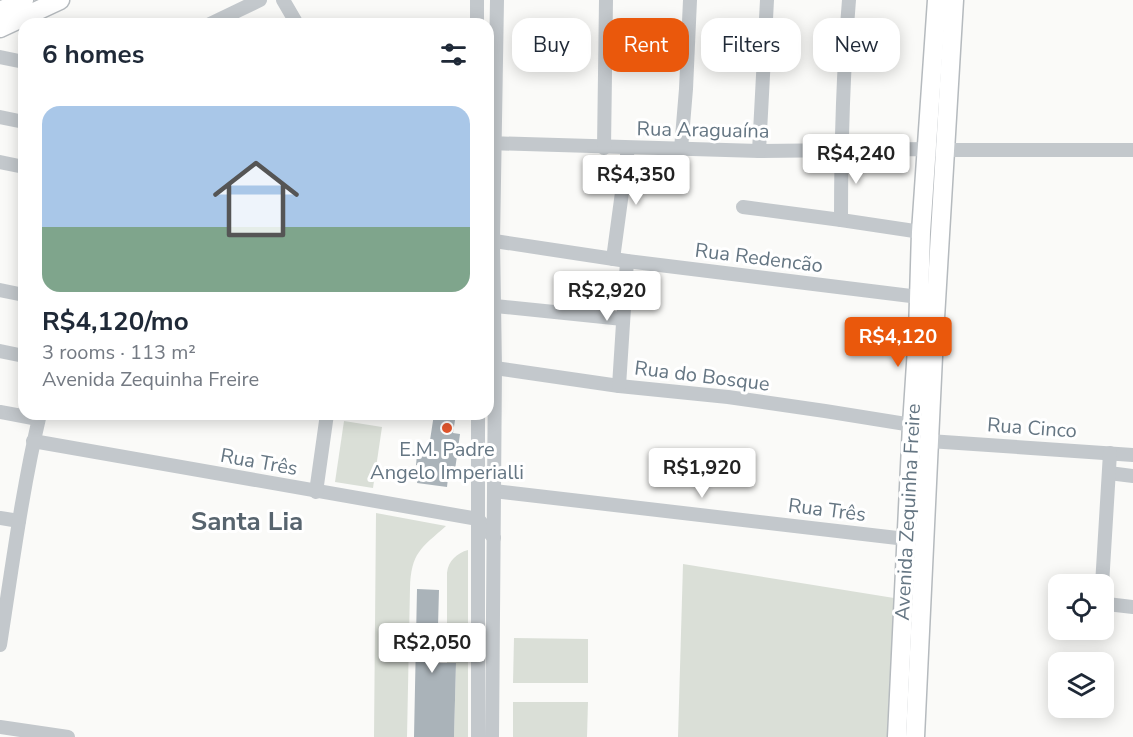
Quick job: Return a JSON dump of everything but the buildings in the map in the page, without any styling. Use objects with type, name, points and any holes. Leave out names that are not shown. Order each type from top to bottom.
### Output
[{"type":"main road","points":[[0,15],[24,0]]},
{"type":"main road","points":[[0,15],[60,0]]},
{"type":"main road","name":"Avenida Zequinha Freire","points":[[915,737],[929,441],[926,334],[946,2]]},
{"type":"main road","name":"Avenida Zequinha Freire","points":[[897,737],[912,425],[926,334],[919,297],[921,232],[936,150]]},
{"type":"street","points":[[222,18],[260,0]]},
{"type":"street","points":[[283,0],[294,18]]},
{"type":"street","points":[[477,0],[477,18]]},
{"type":"street","points":[[494,72],[497,0]]},
{"type":"street","points":[[604,148],[606,0]]},
{"type":"street","points":[[681,149],[690,0]]},
{"type":"street","points":[[759,151],[767,0]]},
{"type":"street","points":[[841,220],[840,150],[849,0]]},
{"type":"street","points":[[0,57],[18,61]]},
{"type":"street","points":[[0,117],[18,121]]},
{"type":"street","name":"Rua Araguaína","points":[[494,144],[759,151],[1133,150]]},
{"type":"street","points":[[619,386],[623,319],[620,260],[628,148]]},
{"type":"street","points":[[0,162],[18,166]]},
{"type":"street","points":[[743,207],[921,232]]},
{"type":"street","name":"Rua Redencão","points":[[494,242],[620,260],[919,297]]},
{"type":"street","points":[[0,290],[18,294]]},
{"type":"street","points":[[494,293],[494,321]]},
{"type":"street","points":[[495,306],[623,319]]},
{"type":"street","points":[[0,351],[18,355]]},
{"type":"street","name":"Rua do Bosque","points":[[494,367],[619,386],[728,397],[912,425]]},
{"type":"street","points":[[0,412],[18,414]]},
{"type":"street","points":[[0,645],[19,521],[38,420]]},
{"type":"street","points":[[316,492],[326,420]]},
{"type":"street","points":[[478,420],[478,737]]},
{"type":"street","points":[[492,420],[494,538],[492,737]]},
{"type":"street","name":"Rua Três","points":[[33,441],[478,519]]},
{"type":"street","name":"Rua Cinco","points":[[929,441],[1133,454]]},
{"type":"street","points":[[1103,574],[1110,453]]},
{"type":"street","points":[[1109,473],[1133,476]]},
{"type":"street","name":"Rua Três","points":[[494,491],[906,539]]},
{"type":"street","points":[[0,518],[19,521]]},
{"type":"street","points":[[478,519],[494,538]]},
{"type":"street","points":[[1114,605],[1133,607]]},
{"type":"street","points":[[0,727],[68,737]]},
{"type":"shaded area","points":[[344,421],[382,427],[373,488],[335,482]]},
{"type":"shaded area","points":[[376,513],[446,526],[419,552],[411,576],[407,737],[374,737]]},
{"type":"shaded area","points":[[468,550],[468,737],[454,737],[456,664],[447,663],[447,573],[454,558]]},
{"type":"shaded area","points":[[683,564],[894,598],[887,737],[678,737]]},
{"type":"shaded area","points":[[514,638],[588,639],[588,683],[513,683]]},
{"type":"shaded area","points":[[513,702],[588,702],[587,737],[513,737]]},
{"type":"place","name":"E.M. Padre Angelo Imperialli","points":[[447,428]]},
{"type":"district","name":"Santa Lia","points":[[247,521]]}]
